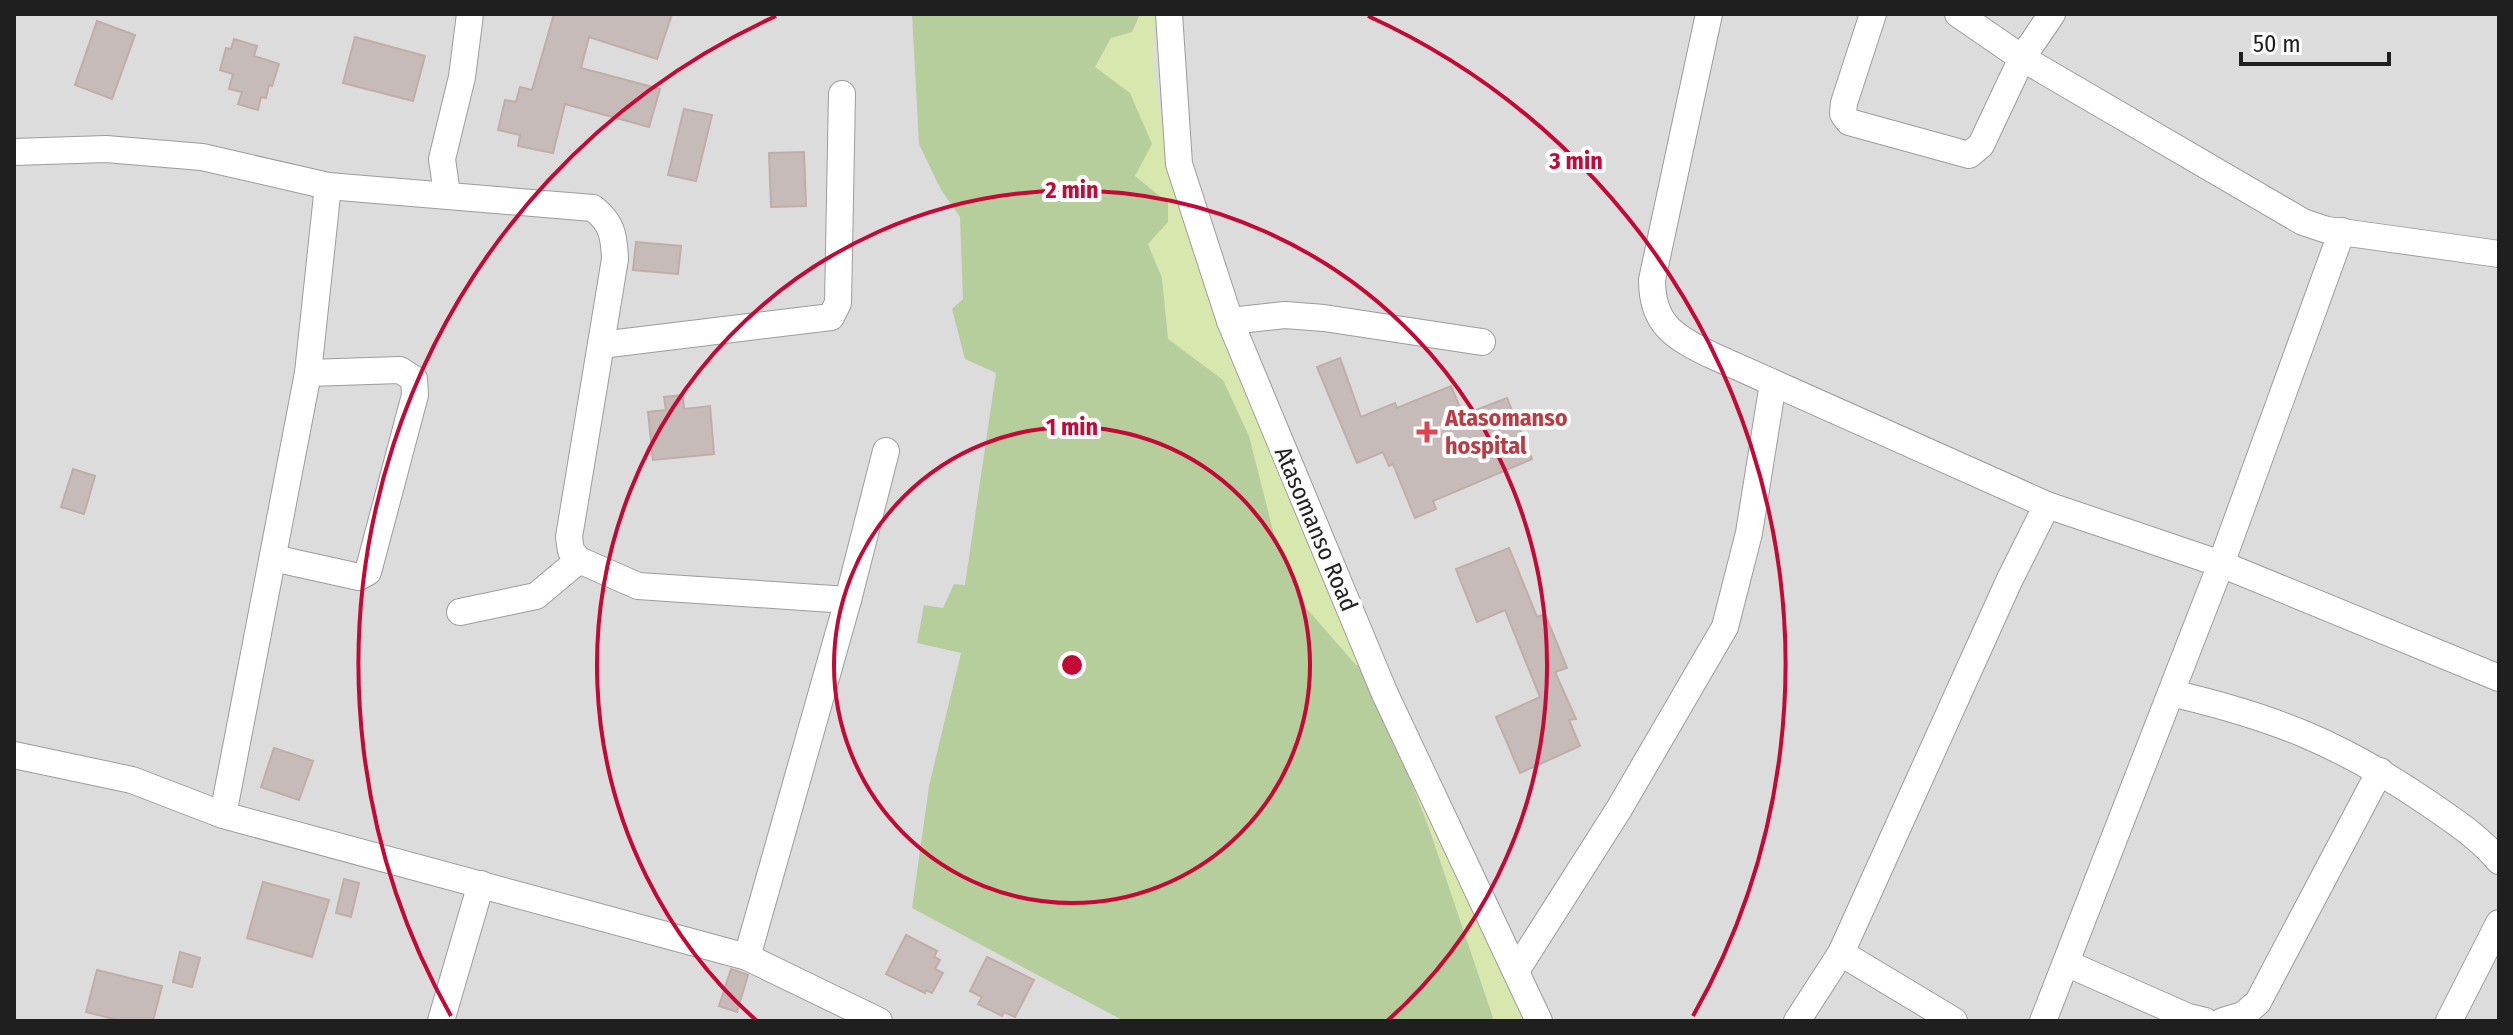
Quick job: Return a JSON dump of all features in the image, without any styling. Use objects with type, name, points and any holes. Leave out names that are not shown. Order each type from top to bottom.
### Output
[{"type":"street","points":[[447,194],[442,159],[462,77],[470,14]]},
{"type":"street","name":"Atasomanso Road","points":[[1169,14],[1179,164],[1230,321],[1385,694],[1539,1021]]},
{"type":"street","points":[[1709,14],[1652,280],[1652,302],[1662,323],[1683,341],[2047,505],[2221,564],[2499,678]]},
{"type":"street","points":[[1873,14],[1843,114],[1857,127],[1960,154],[1977,152],[2022,58],[2052,14]]},
{"type":"street","points":[[1958,14],[2022,58],[2278,211],[2303,222],[2342,231],[2499,254]]},
{"type":"street","points":[[601,345],[831,317],[838,303],[842,94]]},
{"type":"street","points":[[14,152],[106,149],[202,157],[328,186],[575,204],[593,208],[608,220],[615,236],[615,259],[569,537],[571,551],[579,560],[638,586],[848,600]]},
{"type":"street","points":[[407,192],[442,159]]},
{"type":"street","points":[[223,815],[308,373],[328,186]]},
{"type":"street","points":[[2043,1021],[2221,564],[2342,231]]},
{"type":"street","points":[[1230,321],[1285,315],[1324,318],[1482,342]]},
{"type":"street","points":[[273,558],[359,577],[368,572],[415,395],[414,379],[400,370],[308,373]]},
{"type":"street","points":[[1516,971],[1619,809],[1725,627],[1749,533],[1773,383]]},
{"type":"street","points":[[747,957],[848,600],[886,451]]},
{"type":"street","points":[[1797,1021],[1841,953],[2009,581],[2047,505]]},
{"type":"street","points":[[460,612],[536,596],[579,560]]},
{"type":"street","points":[[2171,693],[2271,718],[2380,771],[2471,832],[2499,861]]},
{"type":"street","points":[[14,755],[132,780],[223,815],[747,957],[879,1021]]},
{"type":"street","points":[[2223,1021],[2243,1015],[2258,1002],[2380,771]]},
{"type":"street","points":[[441,1021],[481,884]]},
{"type":"street","points":[[2449,1021],[2499,923]]},
{"type":"street","points":[[1841,953],[1954,1021]]},
{"type":"street","points":[[2066,963],[2188,1017],[2205,1021]]},
{"type":"shaded area","points":[[14,14],[2499,14],[2499,1021],[14,1021]]},
{"type":"green space","points":[[912,14],[1140,14],[1132,32],[1111,38],[1095,67],[1130,93],[1152,144],[1135,176],[1168,203],[1168,222],[1148,244],[1162,278],[1168,339],[1223,380],[1249,436],[1273,531],[1307,609],[1356,665],[1366,665],[1430,831],[1494,1021],[1124,1021],[912,908],[929,786],[961,653],[917,643],[924,605],[943,608],[954,584],[965,585],[996,373],[965,359],[952,309],[963,299],[960,217],[940,188],[919,144]]},
{"type":"green space","points":[[1140,14],[1155,14],[1154,67],[1161,118],[1197,254],[1262,427],[1365,666],[1356,665],[1307,609],[1273,531],[1249,436],[1223,380],[1168,339],[1162,278],[1148,243],[1168,222],[1150,187],[1135,176],[1095,67],[1112,37],[1132,32]]},
{"type":"green space","points":[[1371,680],[1533,1021],[1494,1021],[1430,831]]},
{"type":"building","points":[[554,14],[672,14],[657,59],[589,37],[581,68],[660,89],[649,127],[565,104],[553,153],[518,146],[520,135],[498,130],[505,100],[516,102],[520,87],[532,90]]},
{"type":"building","points":[[97,21],[135,35],[112,99],[75,85]]},
{"type":"building","points":[[355,37],[425,56],[413,101],[343,83]]},
{"type":"building","points":[[234,39],[257,46],[254,56],[279,64],[272,86],[269,85],[266,98],[261,97],[258,110],[238,104],[242,92],[229,89],[233,74],[220,70],[226,48],[231,49]]},
{"type":"building","points":[[684,109],[712,115],[696,181],[668,175]]},
{"type":"building","points":[[804,152],[806,206],[771,207],[769,153]]},
{"type":"building","points":[[636,242],[681,246],[678,274],[633,270]]},
{"type":"building","points":[[1340,358],[1361,417],[1395,403],[1397,408],[1451,386],[1463,415],[1507,398],[1532,459],[1433,501],[1436,509],[1415,518],[1393,464],[1389,466],[1383,452],[1357,463],[1317,367]]},
{"type":"building","points":[[683,395],[684,409],[710,406],[714,454],[653,460],[648,412],[666,410],[664,397]]},
{"type":"building","points":[[73,469],[95,476],[84,514],[61,507]]},
{"type":"building","points":[[1509,548],[1537,617],[1545,614],[1567,668],[1555,672],[1576,719],[1569,720],[1580,746],[1520,773],[1496,717],[1540,697],[1505,610],[1477,622],[1456,569]]},
{"type":"building","points":[[274,748],[313,761],[299,800],[261,787]]},
{"type":"building","points":[[344,879],[359,883],[351,917],[336,913]]},
{"type":"building","points":[[263,882],[329,900],[312,957],[247,938]]},
{"type":"building","points":[[906,935],[937,951],[934,957],[940,960],[935,969],[943,973],[932,993],[926,990],[925,993],[886,974]]},
{"type":"building","points":[[180,952],[200,958],[192,987],[173,982]]},
{"type":"building","points":[[987,957],[1034,980],[1015,1017],[1004,1012],[1002,1016],[978,1004],[982,997],[970,991]]},
{"type":"building","points":[[731,969],[748,975],[737,1012],[719,1006]]},
{"type":"building","points":[[97,970],[162,986],[153,1021],[122,1021],[86,1012]]},
{"type":"place","name":"Atasomanso hospital","points":[[1427,432]]}]
